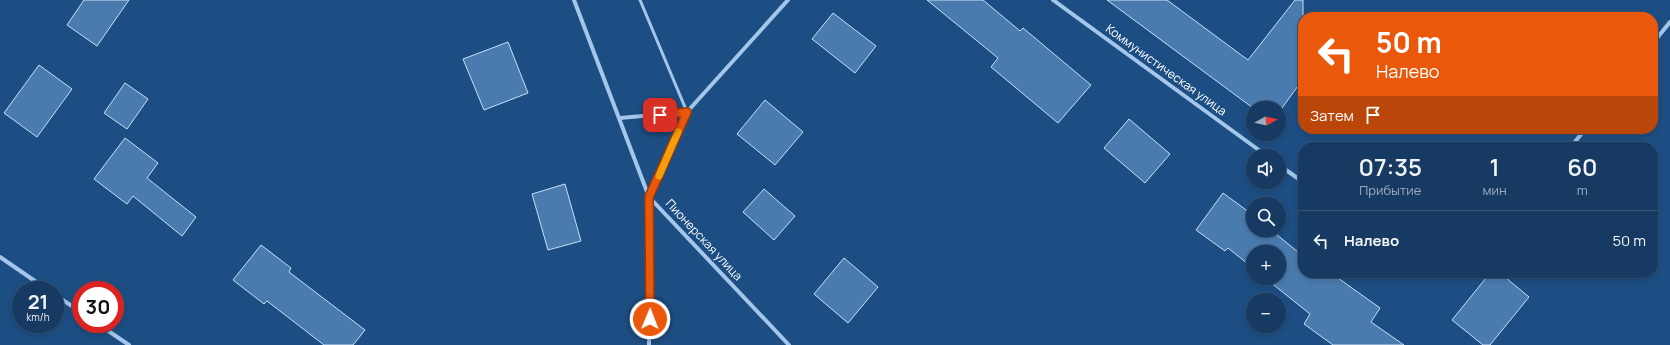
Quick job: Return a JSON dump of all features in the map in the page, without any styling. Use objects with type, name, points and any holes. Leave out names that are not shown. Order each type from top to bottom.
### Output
[{"type":"street","name":"Пионерская улица","points":[[574,0],[649,197],[789,345]]},
{"type":"street","points":[[649,345],[649,197],[687,112],[788,0]]},
{"type":"street","name":"Коммунистическая улица","points":[[1053,0],[1257,149]]},
{"type":"street","points":[[1658,37],[1670,22]]},
{"type":"street","points":[[620,118],[687,112]]},
{"type":"street","points":[[1575,142],[1581,134]]},
{"type":"street","points":[[1286,170],[1298,178]]},
{"type":"street","points":[[0,257],[35,281]]},
{"type":"street","points":[[111,333],[129,345]]},
{"type":"lane","points":[[640,0],[687,112]]},
{"type":"building","points":[[84,0],[129,0],[97,46],[67,25]]},
{"type":"building","points":[[927,0],[983,0],[1020,31],[1023,28],[1091,85],[1058,123],[991,67],[998,58]]},
{"type":"building","points":[[1107,0],[1167,0],[1248,60],[1295,0],[1303,0],[1303,12],[1298,12],[1298,86],[1286,102],[1286,101],[1246,101],[1246,103]]},
{"type":"building","points":[[833,13],[876,46],[855,73],[812,39]]},
{"type":"building","points":[[508,42],[528,93],[484,110],[463,59]]},
{"type":"building","points":[[39,65],[72,89],[37,137],[4,113]]},
{"type":"building","points":[[125,83],[148,99],[127,129],[104,113]]},
{"type":"building","points":[[765,100],[803,132],[775,165],[737,134]]},
{"type":"building","points":[[1129,119],[1170,154],[1145,183],[1104,148]]},
{"type":"building","points":[[125,138],[158,163],[147,178],[196,217],[182,236],[133,196],[127,204],[94,179]]},
{"type":"building","points":[[565,184],[581,241],[548,250],[532,194]]},
{"type":"building","points":[[764,189],[795,216],[774,240],[743,212]]},
{"type":"building","points":[[1223,193],[1246,210],[1246,237],[1280,237],[1298,252],[1298,278],[1338,278],[1380,308],[1371,322],[1404,345],[1333,345],[1304,324],[1310,314],[1286,295],[1286,293],[1284,293],[1274,285],[1286,285],[1286,245],[1246,245],[1246,262],[1228,248],[1225,251],[1196,230]]},
{"type":"building","points":[[261,245],[291,268],[289,272],[365,330],[353,345],[324,345],[267,301],[264,304],[233,280]]},
{"type":"building","points":[[844,258],[878,287],[848,323],[814,294]]},
{"type":"building","points":[[1486,278],[1506,278],[1529,297],[1490,345],[1483,345],[1452,320]]},
{"type":"slow traffic","points":[[659,176],[678,132]]},
{"type":"route","points":[[650,319],[649,197],[687,112],[660,115]]}]
